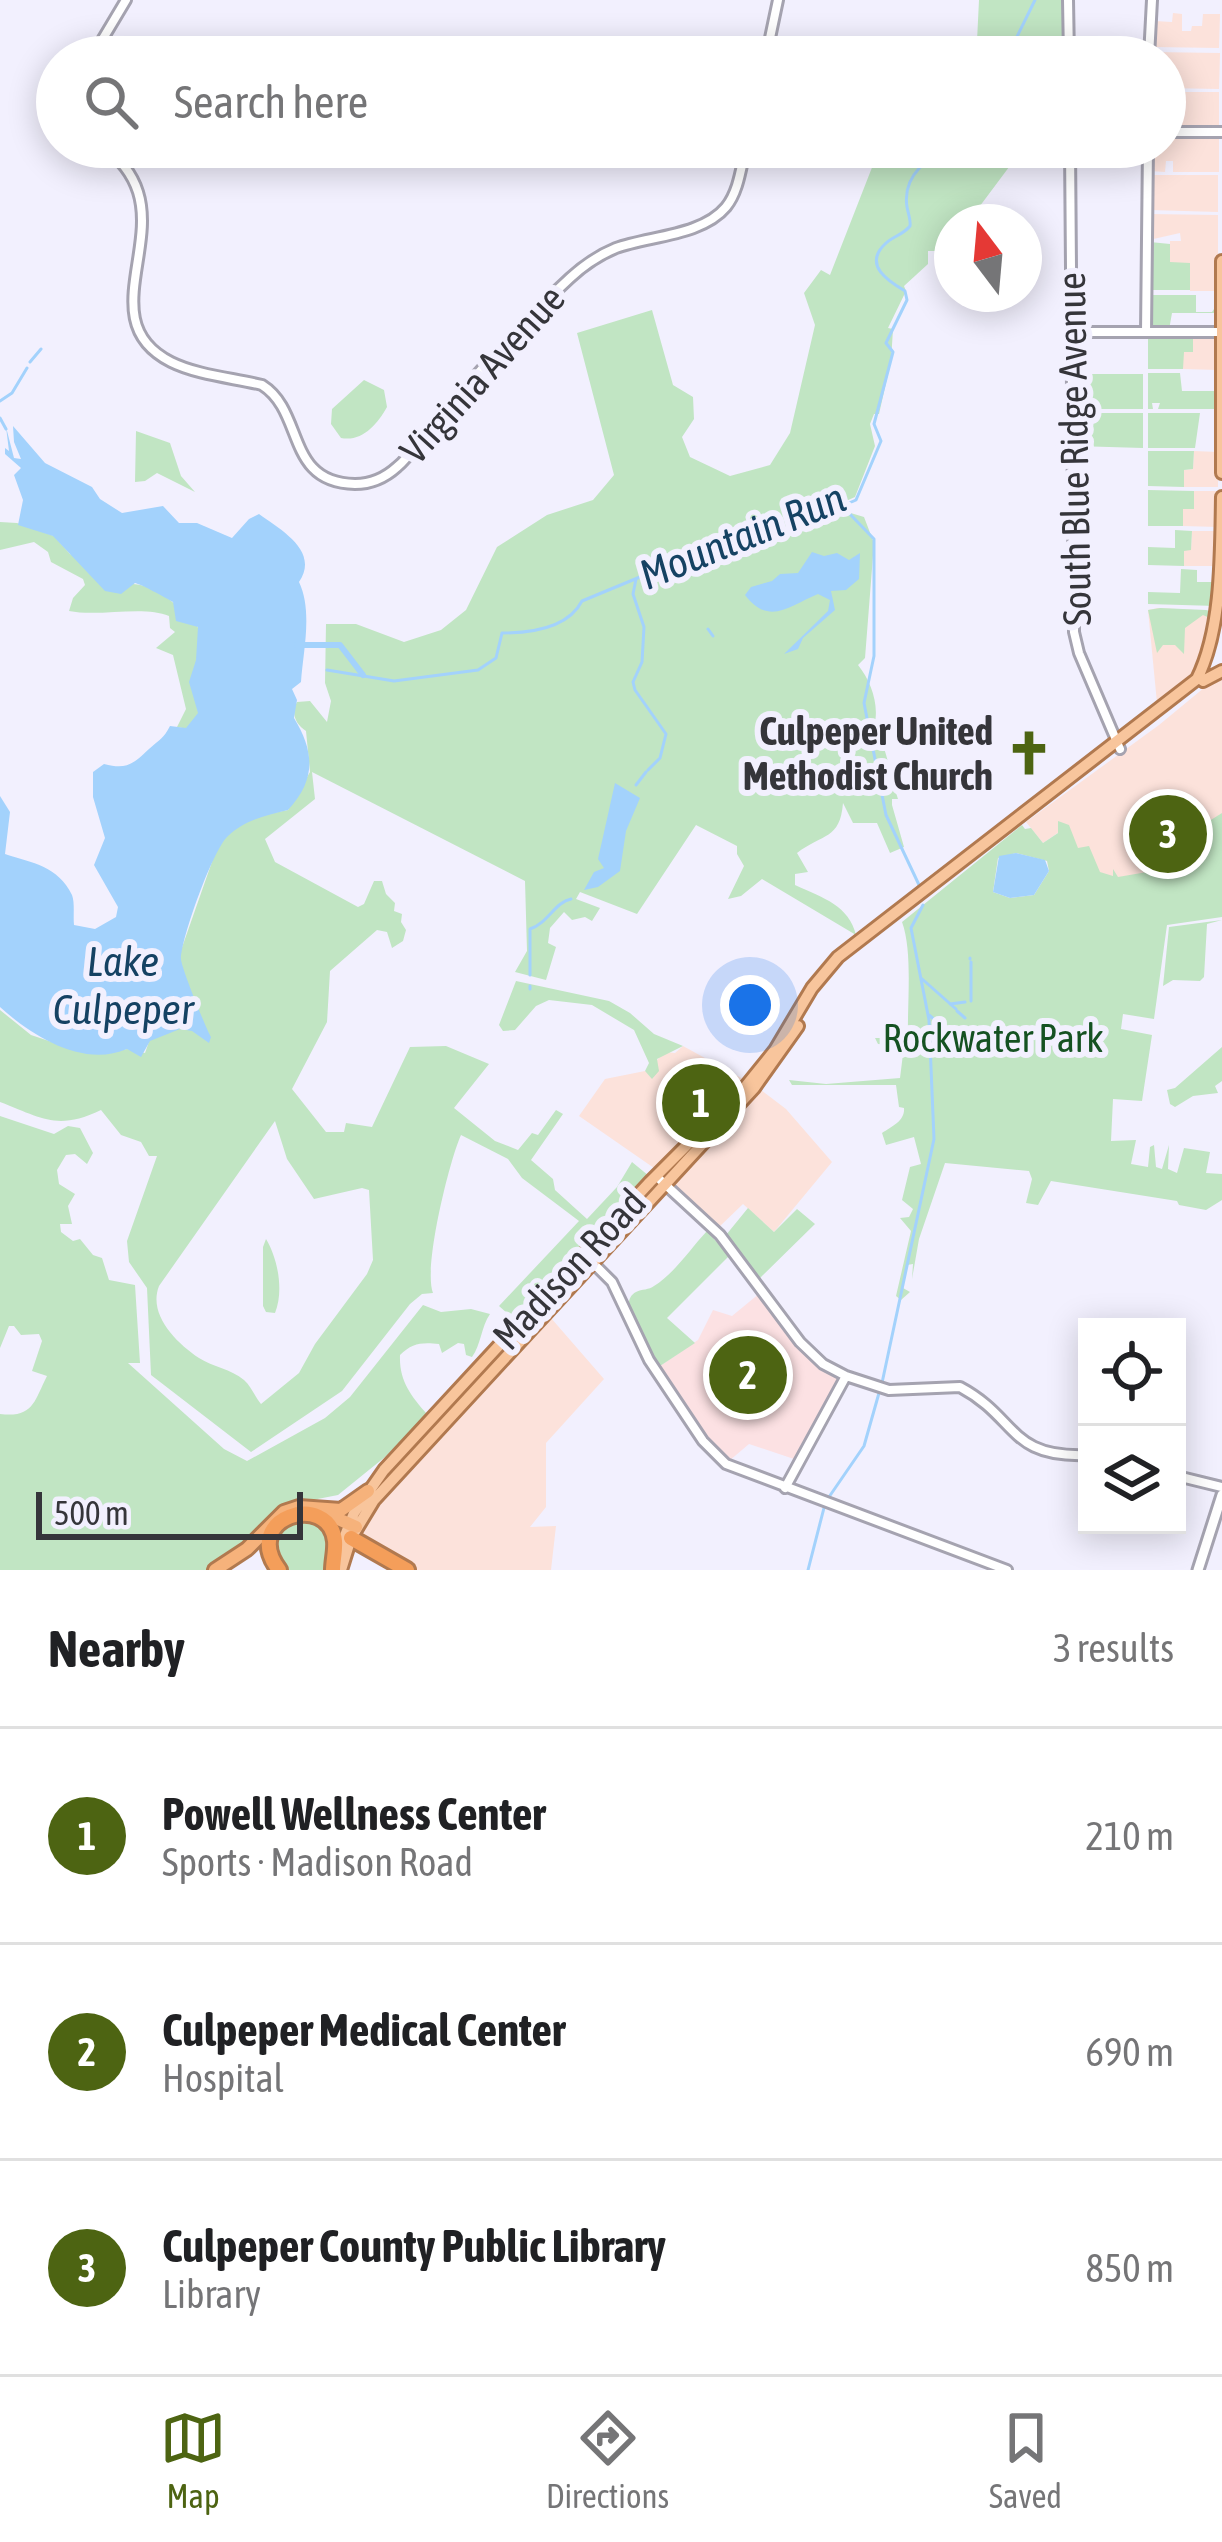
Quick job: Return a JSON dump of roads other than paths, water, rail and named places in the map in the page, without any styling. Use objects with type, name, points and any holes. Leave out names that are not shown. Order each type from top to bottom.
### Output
[{"type":"highway","points":[[215,1570],[247,1549],[282,1512],[346,1508],[368,1491]]},
{"type":"highway","points":[[314,1508],[407,1570]]},
{"type":"highway","points":[[279,1570],[269,1553],[271,1534],[281,1520],[301,1513],[322,1519],[332,1531],[336,1570]]},
{"type":"main road","points":[[1222,261],[1222,473]]},
{"type":"main road","points":[[1219,659],[1222,497]]},
{"type":"main road","name":"Madison Road","points":[[1119,746],[1219,659]]},
{"type":"main road","name":"Madison Road","points":[[336,1570],[368,1491],[758,1073],[838,956],[1203,681],[1219,659]]},
{"type":"main road","name":"Madison Road","points":[[352,1530],[588,1258]]},
{"type":"main road","points":[[1198,1570],[1222,1491]]},
{"type":"street","points":[[105,36],[126,0]]},
{"type":"street","points":[[770,36],[778,0]]},
{"type":"street","points":[[1068,0],[1069,36]]},
{"type":"street","points":[[1150,36],[1151,0]]},
{"type":"street","points":[[1186,132],[1222,132]]},
{"type":"street","name":"Virginia Avenue","points":[[127,168],[140,200],[141,260],[131,304],[143,338],[174,364],[262,385],[286,412],[294,441],[308,464],[321,474],[356,484],[380,478],[400,465],[432,424],[571,277],[618,248],[703,224],[722,212],[741,168]]},
{"type":"street","name":"South Blue Ridge Avenue","points":[[1070,168],[1074,632],[1119,746]]},
{"type":"street","points":[[1146,332],[1148,168]]},
{"type":"street","points":[[1072,332],[1222,332]]},
{"type":"street","points":[[661,1180],[730,1247],[808,1350],[846,1376],[896,1391],[960,1387],[1035,1449],[1054,1456],[1078,1455]]},
{"type":"street","points":[[588,1258],[614,1287],[639,1342],[706,1447],[739,1472],[852,1509],[1006,1570]]},
{"type":"street","points":[[785,1488],[846,1376]]},
{"type":"street","points":[[1186,1479],[1222,1491]]},
{"type":"water","name":"Lake Culpeper","points":[[13,426],[45,463],[92,487],[100,499],[122,513],[163,506],[179,523],[197,523],[232,538],[259,514],[295,542],[305,561],[299,582],[306,606],[305,645],[301,682],[292,689],[297,700],[294,718],[309,753],[308,776],[288,810],[249,822],[228,836],[199,895],[181,959],[211,1037],[209,1043],[180,1029],[150,1041],[141,1057],[127,1049],[93,1055],[43,1038],[0,1007],[0,796],[10,812],[5,854],[44,867],[60,878],[72,895],[74,925],[95,929],[116,917],[118,907],[94,865],[105,838],[93,797],[93,772],[104,764],[134,762],[170,726],[186,728],[198,713],[189,682],[198,627],[176,621],[173,602],[139,584],[121,594],[105,591],[53,536],[18,525],[23,500],[14,475],[21,468],[5,454],[5,448],[9,451],[6,427],[14,458],[21,459]]},
{"type":"water","points":[[812,552],[837,553],[849,560],[860,553],[859,579],[846,590],[831,591],[835,610],[803,638],[798,649],[784,654],[828,611],[830,600],[818,594],[772,612],[754,605],[745,595],[751,587],[780,574],[798,573]]},
{"type":"water","points":[[615,783],[640,798],[626,831],[620,871],[598,887],[584,890],[594,872],[604,868],[598,859]]},
{"type":"water","points":[[1016,853],[1045,860],[1049,871],[1034,895],[1010,898],[993,892],[999,856]]},
{"type":"waterway","name":"Mountain Run","points":[[1017,36],[1035,0]]},
{"type":"waterway","name":"Mountain Run","points":[[327,670],[394,681],[478,670],[496,658],[502,633],[548,627],[568,617],[582,601],[640,577],[792,528],[856,500],[881,441],[874,424],[893,352],[886,343],[907,300],[905,291],[880,272],[876,259],[885,244],[910,226],[907,196],[919,168]]},
{"type":"waterway","points":[[30,362],[41,349]]},
{"type":"waterway","points":[[0,401],[12,393],[27,368]]},
{"type":"waterway","points":[[0,418],[6,429]]},
{"type":"waterway","points":[[845,509],[874,539],[874,656],[864,703],[886,815],[920,887]]},
{"type":"waterway","points":[[636,579],[633,594],[644,627],[642,662],[633,682],[666,734],[660,758],[648,770]]},
{"type":"waterway","points":[[708,629],[713,636]]},
{"type":"waterway","points":[[297,645],[340,645],[363,675]]},
{"type":"waterway","points":[[636,785],[646,772]]},
{"type":"waterway","points":[[530,975],[530,929],[571,899]]},
{"type":"waterway","points":[[882,1383],[934,1139],[929,1020],[911,928],[923,905]]},
{"type":"waterway","points":[[971,962],[971,1001]]},
{"type":"waterway","points":[[921,978],[956,1009]]},
{"type":"waterway","points":[[950,1004],[965,1002]]},
{"type":"waterway","points":[[957,1011],[965,1018]]},
{"type":"waterway","points":[[929,1015],[941,1025]]},
{"type":"waterway","points":[[943,1026],[964,1037],[972,1033]]},
{"type":"waterway","points":[[829,1497],[864,1446],[879,1393]]},
{"type":"waterway","points":[[808,1570],[825,1504]]},
{"type":"place","name":"Culpeper United Methodist Church","points":[[1029,753]]},
{"type":"place","name":"Culpeper County Public Library","points":[[1168,834]]},
{"type":"place","name":"Powell Wellness Center","points":[[701,1103]]},
{"type":"place","name":"Culpeper Medical Center","points":[[748,1375]]},
{"type":"park label","name":"Rockwater Park","points":[[993,1038]]}]
